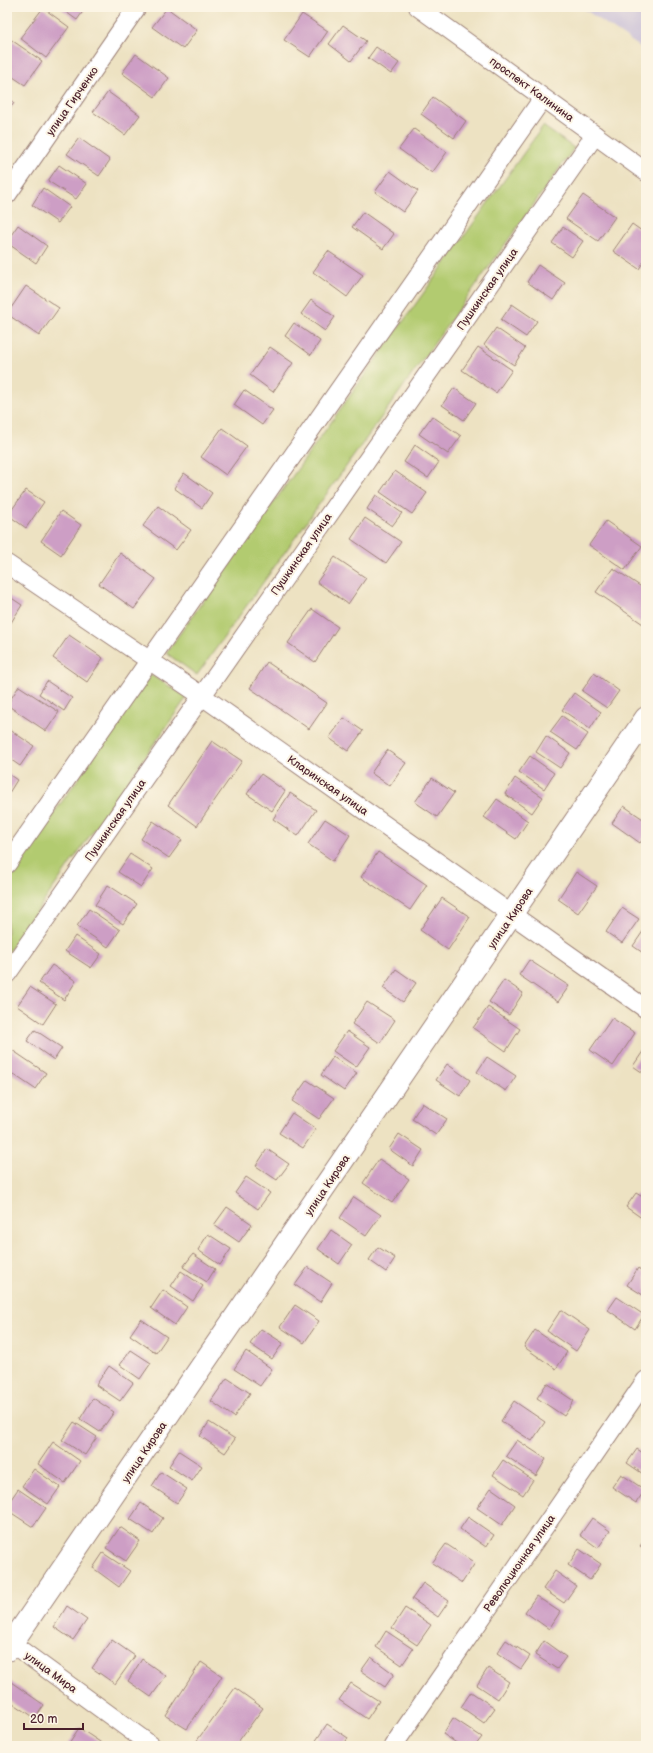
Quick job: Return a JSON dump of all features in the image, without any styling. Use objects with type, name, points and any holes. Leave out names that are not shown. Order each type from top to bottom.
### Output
[{"type":"street","name":"улица Гирченко","points":[[7,195],[137,7]]},
{"type":"street","name":"проспект Калинина","points":[[418,7],[646,172]]},
{"type":"street","points":[[7,864],[543,98]]},
{"type":"street","name":"Пушкинская улица","points":[[7,974],[595,135]]},
{"type":"street","name":"Кларинская улица","points":[[7,564],[202,696],[646,1009]]},
{"type":"street","name":"улица Кирова","points":[[9,1645],[646,718]]},
{"type":"street","name":"Революционная улица","points":[[393,1746],[646,1380]]},
{"type":"street","name":"улица Мира","points":[[9,1645],[152,1746]]},
{"type":"shaded area","points":[[581,7],[646,7],[646,51]]},
{"type":"green space","points":[[543,126],[574,148],[197,675],[166,653]]},
{"type":"green space","points":[[151,675],[187,697],[7,954],[7,880]]},
{"type":"building","points":[[59,7],[80,7],[84,10],[77,20]]},
{"type":"building","points":[[43,8],[69,27],[46,58],[20,38]]},
{"type":"building","points":[[167,8],[197,30],[183,49],[152,27]]},
{"type":"building","points":[[302,14],[328,31],[310,57],[284,40]]},
{"type":"building","points":[[343,25],[366,41],[351,61],[329,44]]},
{"type":"building","points":[[10,39],[42,61],[25,85],[7,73],[7,42]]},
{"type":"building","points":[[376,47],[399,63],[391,74],[368,58]]},
{"type":"building","points":[[136,54],[169,78],[155,97],[122,73]]},
{"type":"building","points":[[108,92],[140,115],[125,135],[93,112]]},
{"type":"building","points":[[433,97],[466,121],[454,138],[421,114]]},
{"type":"building","points":[[7,98],[14,103],[7,113]]},
{"type":"building","points":[[414,129],[447,152],[432,173],[399,149]]},
{"type":"building","points":[[79,138],[110,160],[99,176],[67,154]]},
{"type":"building","points":[[59,165],[87,184],[76,199],[48,181]]},
{"type":"building","points":[[390,171],[418,191],[403,212],[375,192]]},
{"type":"building","points":[[43,188],[70,207],[58,223],[32,205]]},
{"type":"building","points":[[583,195],[615,217],[598,241],[566,219]]},
{"type":"building","points":[[363,212],[394,234],[383,249],[352,227]]},
{"type":"building","points":[[632,224],[646,234],[646,258],[639,269],[613,251]]},
{"type":"building","points":[[18,225],[47,246],[36,263],[7,243]]},
{"type":"building","points":[[563,227],[583,241],[572,257],[552,243]]},
{"type":"building","points":[[328,251],[363,275],[347,297],[313,272]]},
{"type":"building","points":[[538,265],[565,283],[553,300],[527,282]]},
{"type":"building","points":[[26,286],[59,308],[39,336],[7,314]]},
{"type":"building","points":[[311,300],[335,317],[325,331],[301,314]]},
{"type":"building","points":[[512,304],[537,321],[526,337],[501,320]]},
{"type":"building","points":[[294,323],[320,341],[311,355],[285,336]]},
{"type":"building","points":[[496,328],[525,348],[514,365],[484,345]]},
{"type":"building","points":[[270,347],[293,363],[273,392],[250,375]]},
{"type":"building","points":[[478,347],[512,370],[496,393],[462,370]]},
{"type":"building","points":[[454,388],[476,403],[464,420],[442,405]]},
{"type":"building","points":[[244,390],[273,410],[262,425],[234,405]]},
{"type":"building","points":[[432,416],[461,436],[448,454],[419,434]]},
{"type":"building","points":[[222,428],[247,446],[226,475],[201,457]]},
{"type":"building","points":[[415,445],[439,462],[428,478],[404,462]]},
{"type":"building","points":[[395,471],[427,493],[412,514],[380,492]]},
{"type":"building","points":[[184,473],[212,493],[202,508],[174,488]]},
{"type":"building","points":[[26,490],[44,502],[26,528],[8,515]]},
{"type":"building","points":[[376,495],[402,513],[392,526],[367,509]]},
{"type":"building","points":[[158,506],[191,530],[176,550],[143,526]]},
{"type":"building","points":[[61,511],[81,525],[61,555],[41,541]]},
{"type":"building","points":[[365,518],[401,542],[386,563],[351,539]]},
{"type":"building","points":[[606,521],[642,546],[625,570],[589,545]]},
{"type":"building","points":[[120,553],[156,579],[134,609],[99,584]]},
{"type":"building","points":[[335,557],[366,578],[348,604],[317,582]]},
{"type":"building","points":[[613,568],[646,590],[646,626],[596,592]]},
{"type":"building","points":[[646,574],[646,583],[642,580]]},
{"type":"building","points":[[7,595],[22,605],[7,629]]},
{"type":"building","points":[[312,609],[338,627],[315,662],[288,643]]},
{"type":"building","points":[[69,635],[103,658],[87,682],[53,658]]},
{"type":"building","points":[[267,662],[327,703],[309,729],[250,688]]},
{"type":"building","points":[[594,673],[619,691],[607,708],[582,691]]},
{"type":"building","points":[[47,681],[72,698],[64,711],[39,694]]},
{"type":"building","points":[[19,686],[59,712],[46,731],[7,705]]},
{"type":"building","points":[[574,693],[601,712],[590,729],[562,710]]},
{"type":"building","points":[[562,716],[588,734],[577,750],[550,732]]},
{"type":"building","points":[[344,718],[363,731],[348,751],[329,738]]},
{"type":"building","points":[[10,730],[34,746],[20,766],[7,757],[7,734]]},
{"type":"building","points":[[546,736],[570,753],[560,768],[536,752]]},
{"type":"building","points":[[212,741],[242,761],[197,826],[168,805]]},
{"type":"building","points":[[387,750],[406,763],[390,786],[371,773]]},
{"type":"building","points":[[530,756],[554,773],[544,789],[519,772]]},
{"type":"building","points":[[7,773],[17,780],[7,796]]},
{"type":"building","points":[[261,774],[285,791],[272,811],[247,794]]},
{"type":"building","points":[[432,778],[454,793],[437,817],[415,802]]},
{"type":"building","points":[[515,778],[543,797],[532,813],[505,794]]},
{"type":"building","points":[[290,793],[316,810],[298,836],[273,819]]},
{"type":"building","points":[[497,799],[528,821],[516,839],[484,817]]},
{"type":"building","points":[[624,806],[646,821],[646,835],[640,843],[612,823]]},
{"type":"building","points":[[325,819],[350,835],[333,861],[308,844]]},
{"type":"building","points":[[153,821],[182,840],[169,858],[141,839]]},
{"type":"building","points":[[378,852],[427,885],[410,910],[361,877]]},
{"type":"building","points":[[130,854],[153,869],[141,887],[118,872]]},
{"type":"building","points":[[576,872],[597,886],[578,913],[558,899]]},
{"type":"building","points":[[108,885],[137,904],[123,924],[95,905]]},
{"type":"building","points":[[442,898],[470,917],[448,950],[420,930]]},
{"type":"building","points":[[622,908],[639,919],[622,943],[606,932]]},
{"type":"building","points":[[89,909],[120,930],[108,947],[77,926]]},
{"type":"building","points":[[646,927],[646,955],[633,946]]},
{"type":"building","points":[[75,936],[101,954],[91,968],[65,951]]},
{"type":"building","points":[[529,960],[569,986],[558,1002],[519,975]]},
{"type":"building","points":[[52,965],[76,981],[64,1000],[39,983]]},
{"type":"building","points":[[396,969],[416,983],[403,1002],[383,988]]},
{"type":"building","points":[[504,980],[523,993],[509,1015],[489,1002]]},
{"type":"building","points":[[30,987],[56,1004],[43,1024],[17,1006]]},
{"type":"building","points":[[367,1002],[395,1020],[380,1043],[352,1024]]},
{"type":"building","points":[[488,1007],[520,1029],[506,1051],[473,1028]]},
{"type":"building","points":[[612,1018],[635,1033],[613,1066],[590,1050]]},
{"type":"building","points":[[35,1030],[62,1048],[54,1060],[27,1041]]},
{"type":"building","points":[[347,1031],[370,1047],[356,1067],[333,1051]]},
{"type":"building","points":[[646,1047],[646,1075],[633,1066]]},
{"type":"building","points":[[12,1050],[46,1073],[35,1089],[7,1070],[7,1057]]},
{"type":"building","points":[[333,1057],[357,1073],[344,1091],[321,1075]]},
{"type":"building","points":[[487,1057],[516,1076],[506,1091],[477,1072]]},
{"type":"building","points":[[447,1064],[470,1080],[460,1096],[436,1080]]},
{"type":"building","points":[[307,1080],[334,1098],[319,1119],[292,1101]]},
{"type":"building","points":[[422,1103],[447,1119],[436,1135],[412,1119]]},
{"type":"building","points":[[292,1113],[316,1129],[303,1148],[279,1133]]},
{"type":"building","points":[[399,1134],[423,1150],[413,1166],[389,1149]]},
{"type":"building","points":[[267,1149],[289,1164],[277,1180],[256,1166]]},
{"type":"building","points":[[379,1159],[409,1179],[392,1203],[363,1183]]},
{"type":"building","points":[[246,1177],[270,1193],[258,1209],[235,1193]]},
{"type":"building","points":[[636,1193],[646,1199],[646,1221],[626,1207]]},
{"type":"building","points":[[354,1197],[381,1215],[366,1236],[340,1218]]},
{"type":"building","points":[[227,1207],[252,1224],[239,1242],[214,1225]]},
{"type":"building","points":[[331,1230],[352,1245],[339,1264],[318,1249]]},
{"type":"building","points":[[208,1234],[231,1249],[220,1265],[198,1250]]},
{"type":"building","points":[[378,1247],[395,1258],[386,1272],[369,1260]]},
{"type":"building","points":[[193,1254],[215,1269],[207,1282],[183,1267]]},
{"type":"building","points":[[308,1267],[332,1283],[320,1302],[295,1285]]},
{"type":"building","points":[[638,1268],[646,1274],[646,1297],[627,1285]]},
{"type":"building","points":[[181,1271],[203,1286],[193,1301],[171,1286]]},
{"type":"building","points":[[163,1290],[187,1307],[175,1325],[151,1308]]},
{"type":"building","points":[[617,1297],[644,1315],[635,1329],[608,1310]]},
{"type":"building","points":[[295,1305],[319,1321],[304,1343],[280,1327]]},
{"type":"building","points":[[561,1310],[590,1330],[576,1351],[547,1331]]},
{"type":"building","points":[[141,1319],[167,1337],[156,1353],[130,1335]]},
{"type":"building","points":[[261,1329],[283,1343],[272,1359],[250,1344]]},
{"type":"building","points":[[535,1330],[567,1352],[556,1369],[524,1347]]},
{"type":"building","points":[[131,1350],[151,1363],[140,1379],[120,1365]]},
{"type":"building","points":[[246,1351],[272,1369],[260,1386],[234,1369]]},
{"type":"building","points":[[109,1366],[133,1383],[120,1401],[96,1385]]},
{"type":"building","points":[[227,1378],[250,1393],[234,1417],[211,1401]]},
{"type":"building","points":[[547,1383],[574,1401],[564,1416],[537,1398]]},
{"type":"building","points":[[93,1398],[114,1412],[100,1432],[80,1419]]},
{"type":"building","points":[[514,1401],[545,1422],[532,1441],[501,1421]]},
{"type":"building","points":[[74,1422],[97,1437],[85,1455],[62,1440]]},
{"type":"building","points":[[209,1422],[235,1439],[225,1453],[200,1436]]},
{"type":"building","points":[[517,1440],[546,1459],[536,1476],[506,1456]]},
{"type":"building","points":[[53,1442],[80,1461],[65,1483],[38,1464]]},
{"type":"building","points":[[637,1449],[646,1455],[646,1476],[627,1463]]},
{"type":"building","points":[[179,1451],[202,1466],[192,1481],[169,1466]]},
{"type":"building","points":[[503,1460],[533,1480],[523,1495],[493,1475]]},
{"type":"building","points":[[34,1469],[60,1487],[48,1504],[22,1486]]},
{"type":"building","points":[[161,1472],[187,1489],[177,1503],[152,1486]]},
{"type":"building","points":[[621,1474],[645,1490],[636,1503],[612,1487]]},
{"type":"building","points":[[491,1488],[515,1505],[502,1525],[477,1508]]},
{"type":"building","points":[[18,1489],[46,1508],[33,1527],[7,1510],[7,1505]]},
{"type":"building","points":[[141,1503],[163,1518],[153,1534],[130,1519]]},
{"type":"building","points":[[468,1517],[494,1535],[486,1547],[460,1529]]},
{"type":"building","points":[[592,1518],[610,1531],[598,1548],[580,1535]]},
{"type":"building","points":[[120,1527],[140,1541],[126,1561],[106,1548]]},
{"type":"building","points":[[646,1538],[646,1550],[640,1546]]},
{"type":"building","points":[[446,1544],[475,1563],[462,1583],[432,1563]]},
{"type":"building","points":[[579,1549],[601,1564],[590,1580],[568,1565]]},
{"type":"building","points":[[103,1553],[130,1571],[119,1587],[93,1568]]},
{"type":"building","points":[[555,1571],[576,1586],[564,1603],[543,1589]]},
{"type":"building","points":[[423,1583],[449,1601],[438,1617],[412,1599]]},
{"type":"building","points":[[536,1596],[560,1612],[549,1629],[525,1612]]},
{"type":"building","points":[[67,1606],[87,1620],[73,1640],[54,1627]]},
{"type":"building","points":[[405,1608],[431,1625],[417,1645],[392,1628]]},
{"type":"building","points":[[386,1631],[413,1649],[402,1665],[376,1647]]},
{"type":"building","points":[[112,1640],[135,1656],[115,1684],[92,1668]]},
{"type":"building","points":[[506,1640],[530,1656],[521,1669],[497,1653]]},
{"type":"building","points":[[544,1641],[566,1657],[557,1669],[535,1655]]},
{"type":"building","points":[[371,1657],[394,1674],[385,1687],[361,1671]]},
{"type":"building","points":[[142,1659],[166,1676],[151,1697],[128,1681]]},
{"type":"building","points":[[201,1662],[222,1676],[187,1729],[166,1716]]},
{"type":"building","points":[[488,1668],[509,1682],[498,1699],[477,1685]]},
{"type":"building","points":[[11,1682],[44,1705],[35,1718],[7,1699],[7,1687]]},
{"type":"building","points":[[351,1683],[379,1701],[367,1719],[339,1700]]},
{"type":"building","points":[[235,1688],[263,1708],[235,1746],[193,1746]]},
{"type":"building","points":[[471,1692],[495,1708],[484,1723],[461,1707]]},
{"type":"building","points":[[453,1718],[482,1737],[475,1746],[461,1746],[443,1734]]},
{"type":"building","points":[[327,1724],[348,1738],[343,1746],[321,1746],[315,1742]]},
{"type":"building","points":[[79,1728],[103,1744],[101,1746],[67,1746]]}]
